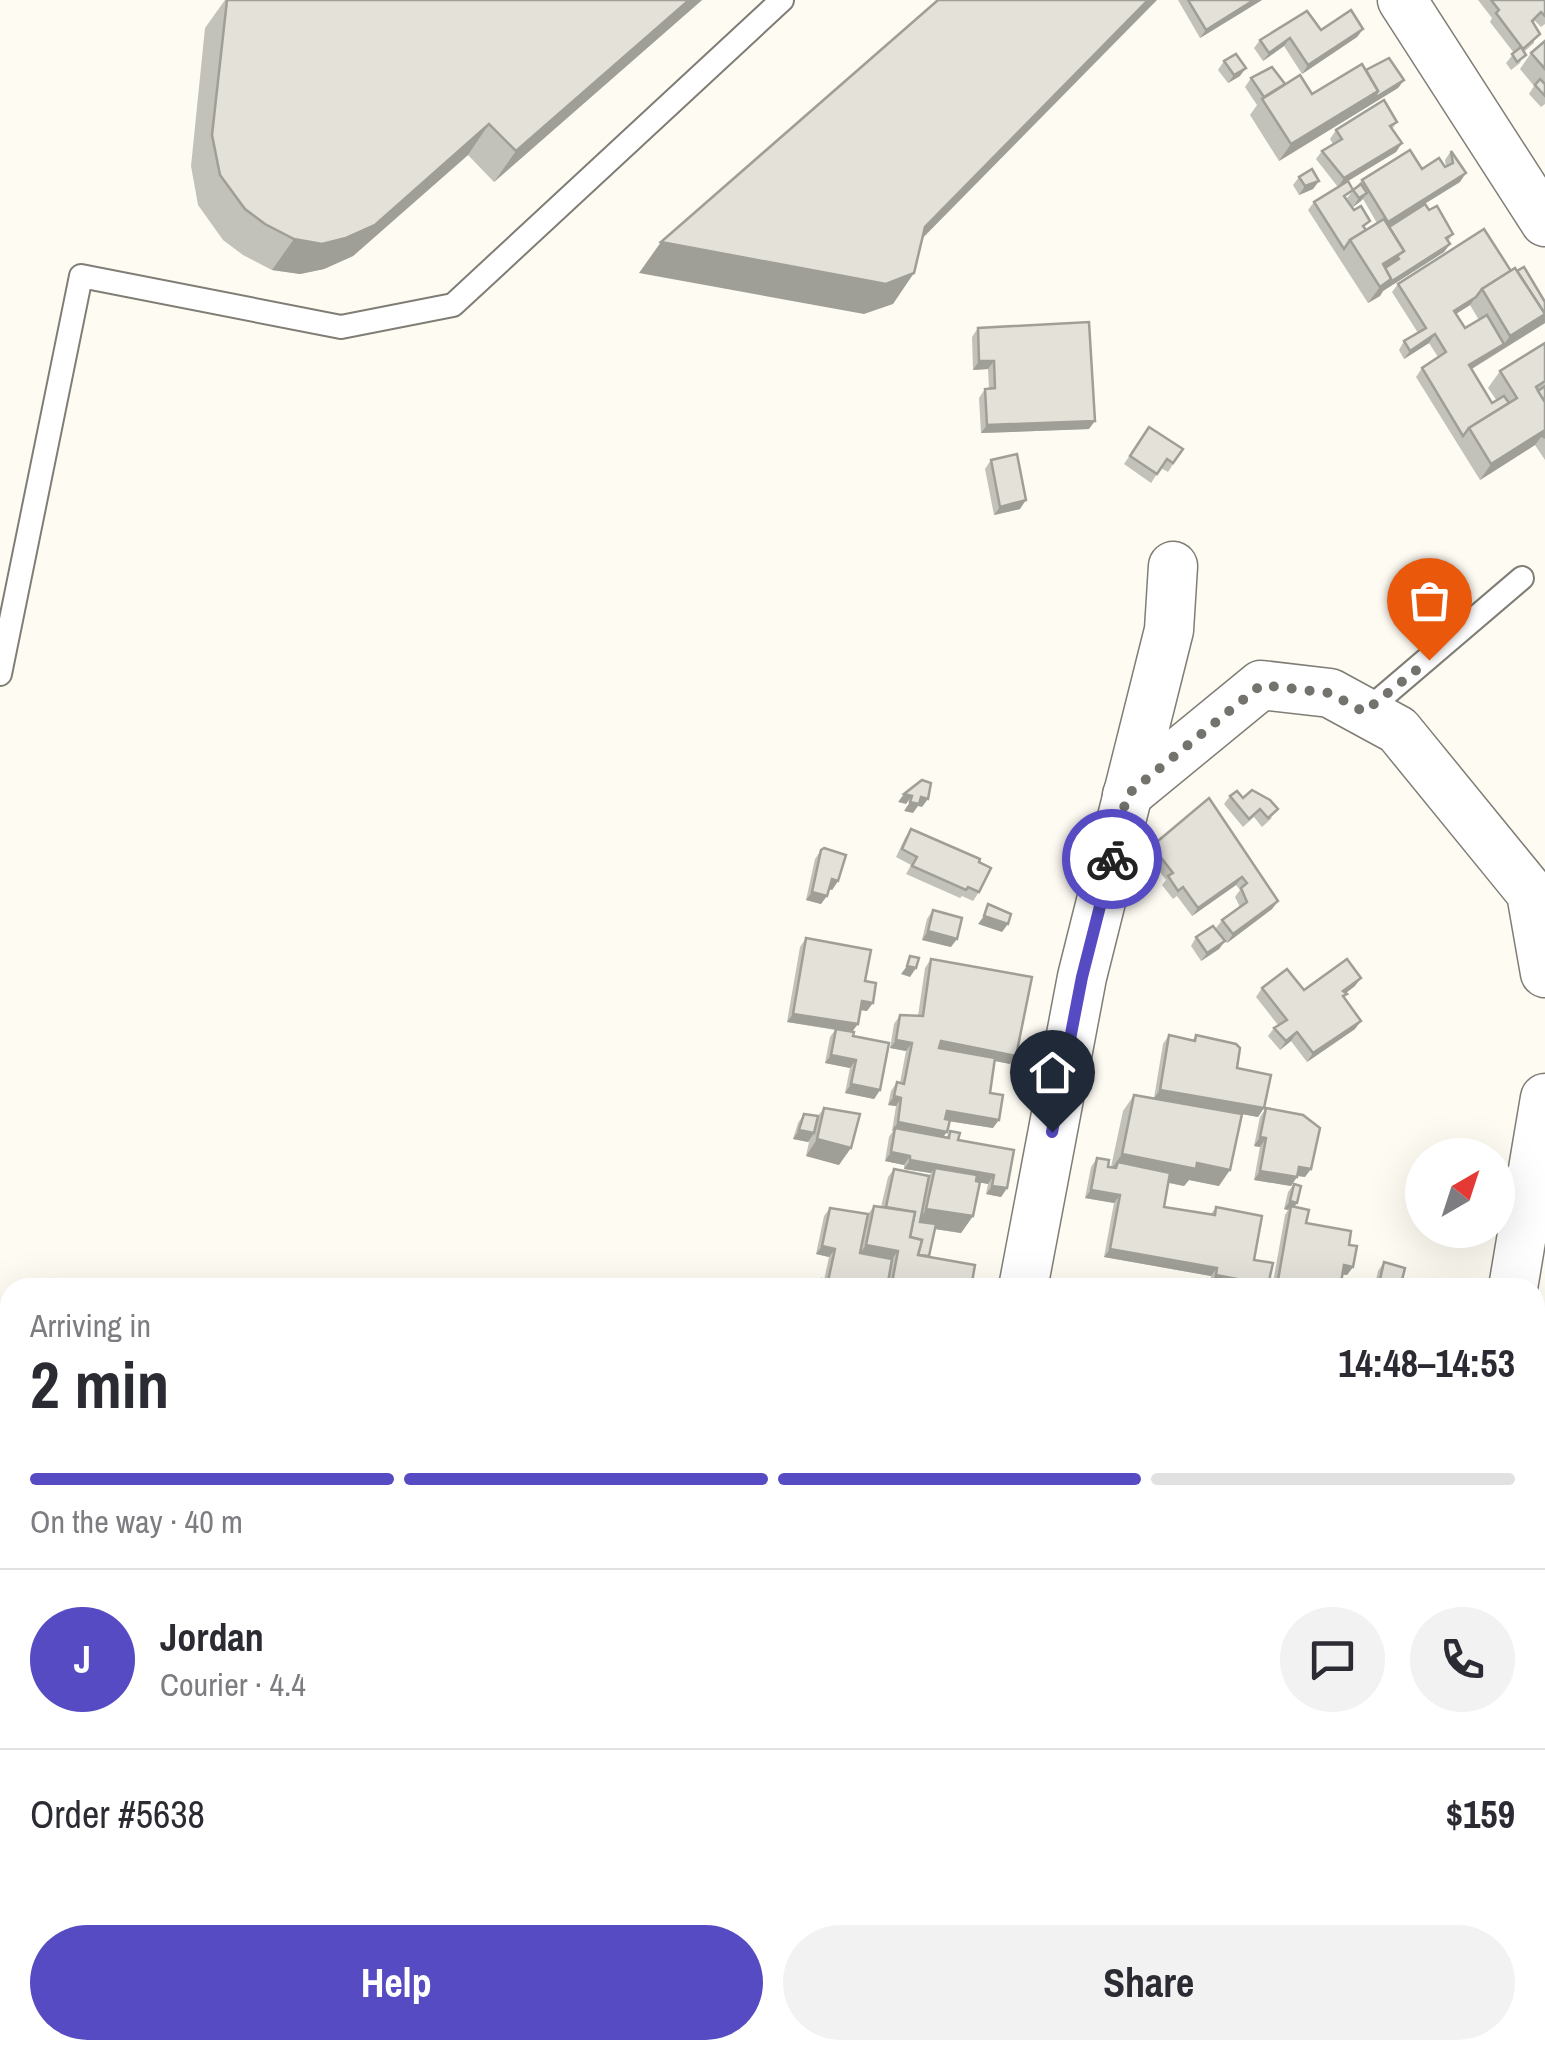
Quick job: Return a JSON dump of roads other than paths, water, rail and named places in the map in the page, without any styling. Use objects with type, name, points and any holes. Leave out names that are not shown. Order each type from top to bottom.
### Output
[{"type":"street","points":[[1402,0],[1545,222]]},
{"type":"street","points":[[1025,1278],[1082,977],[1168,630],[1173,566]]},
{"type":"street","points":[[1127,795],[1261,685],[1330,693],[1398,730],[1531,893],[1545,973]]},
{"type":"street","points":[[1526,1271],[1545,1098]]},
{"type":"lane","points":[[0,674],[81,276],[342,326],[453,305],[782,0]]},
{"type":"lane","points":[[1364,712],[1522,578]]}]
